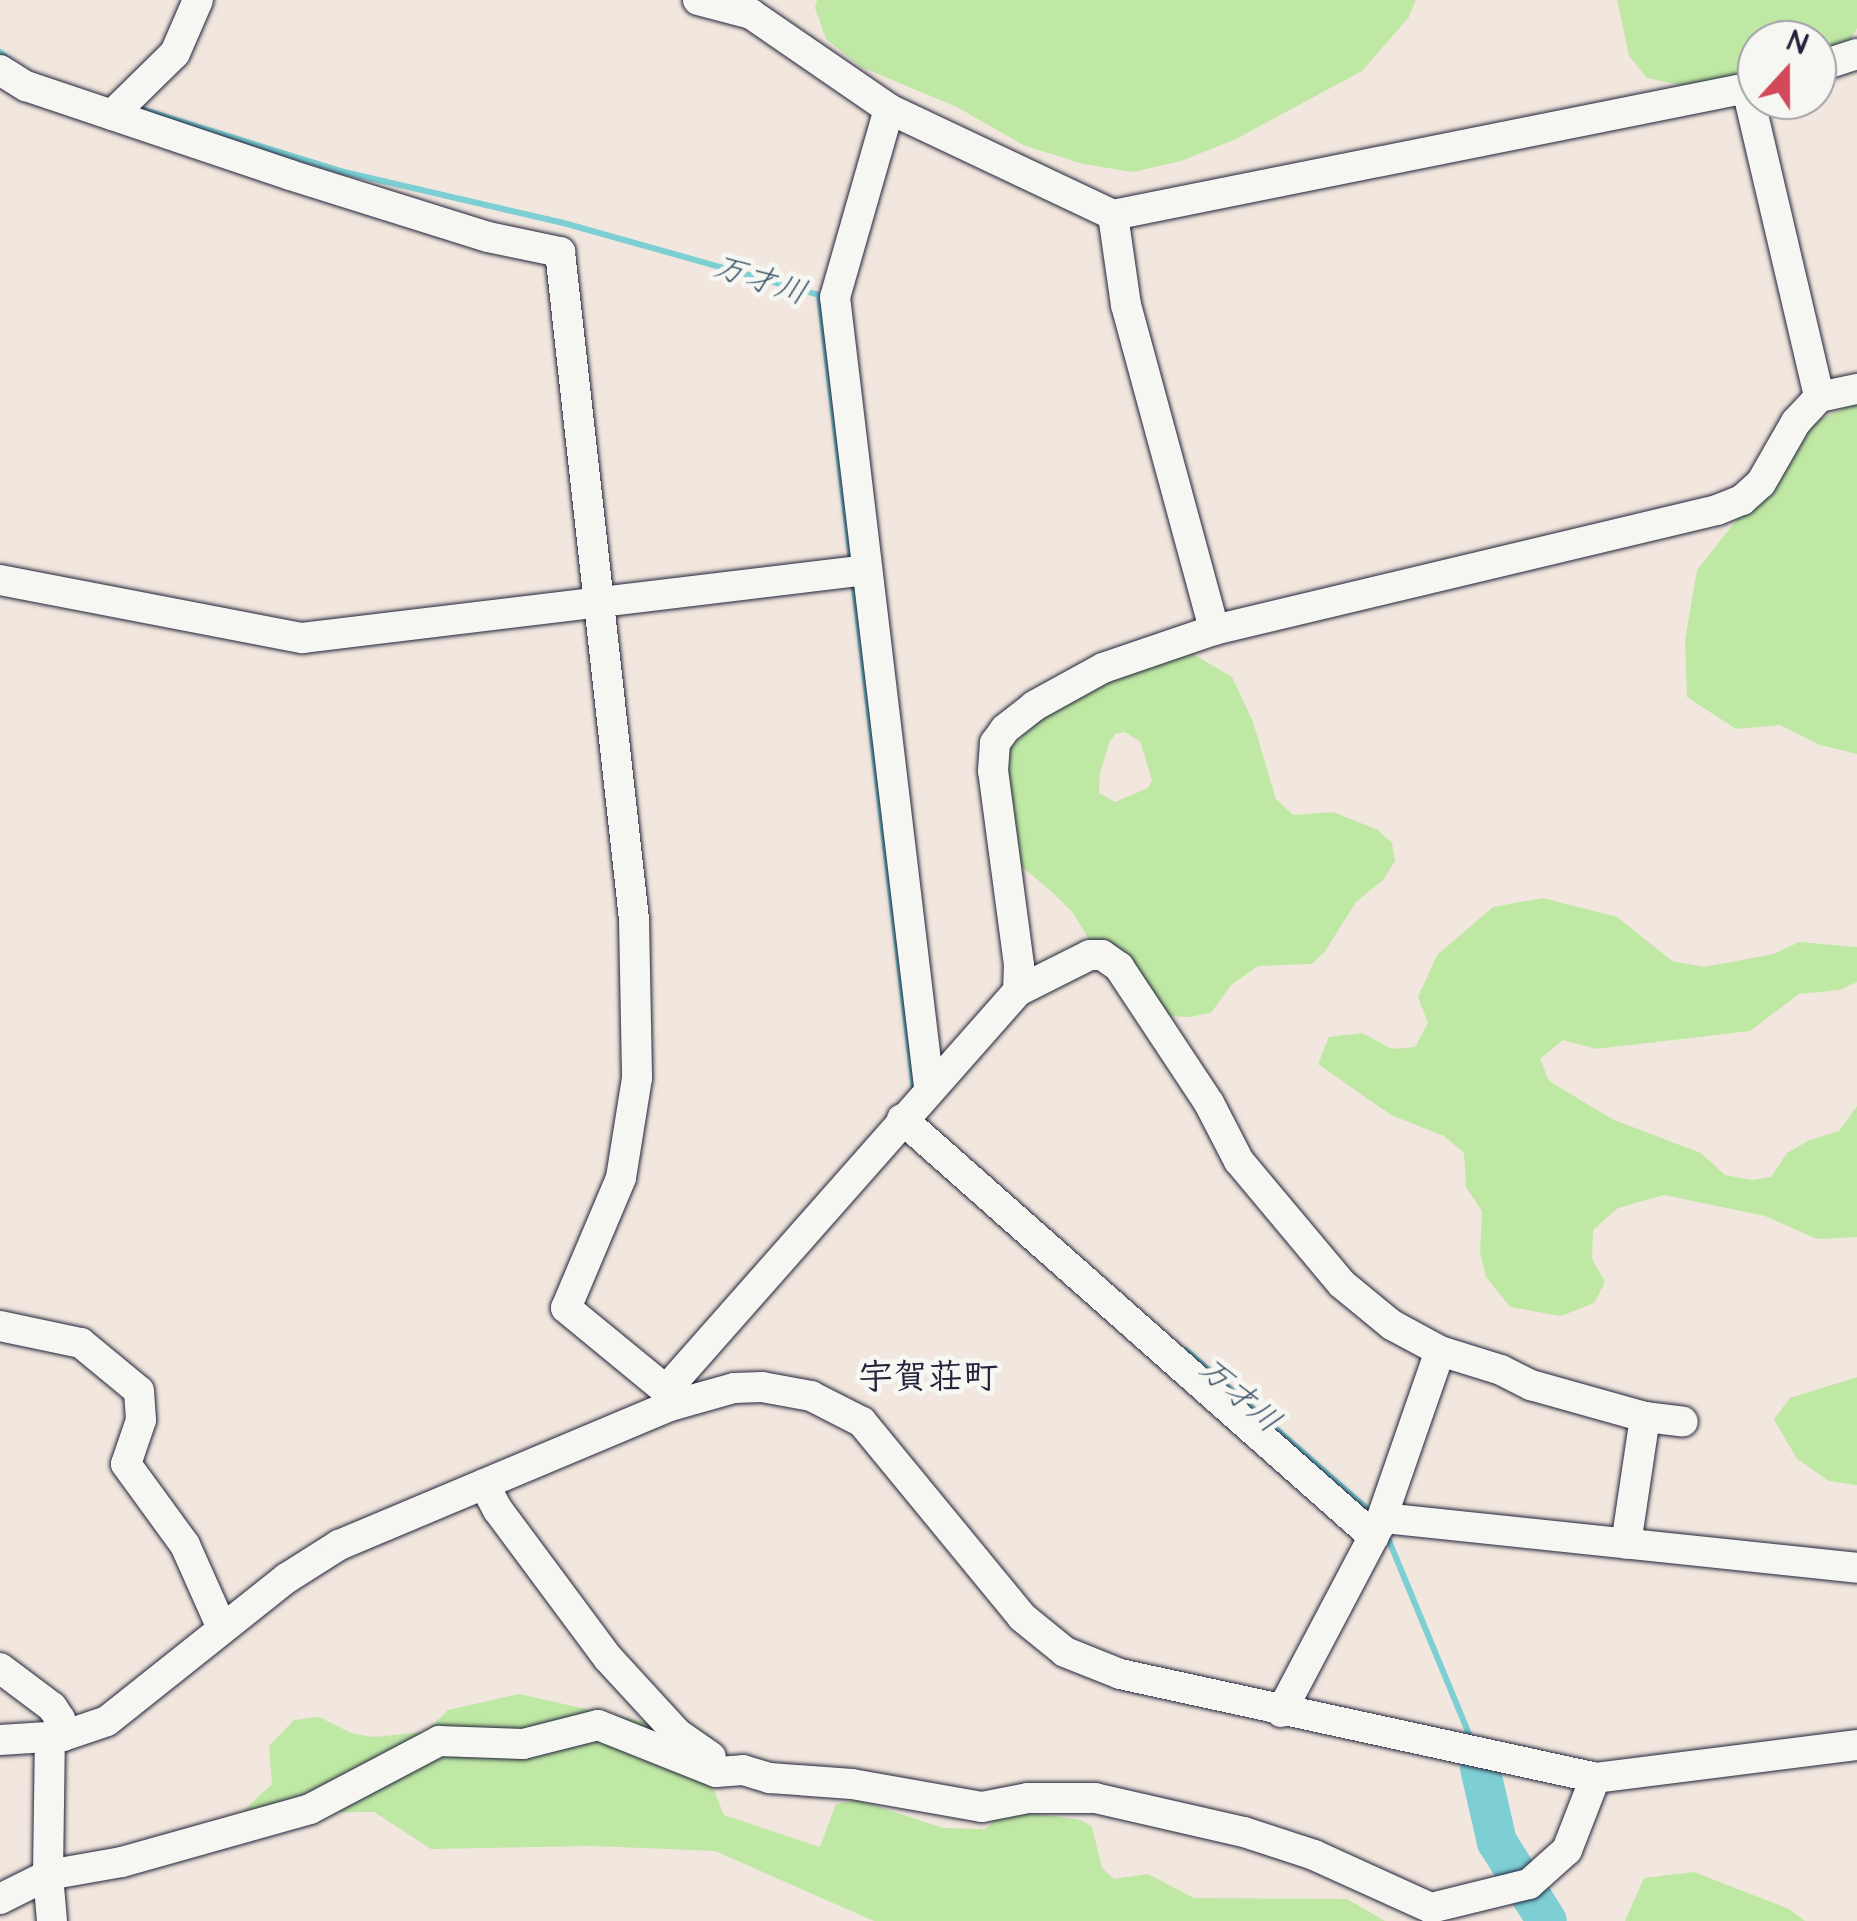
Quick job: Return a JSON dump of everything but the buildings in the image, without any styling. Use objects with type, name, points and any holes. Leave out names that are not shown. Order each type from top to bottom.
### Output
[{"type":"street","points":[[122,105],[175,53],[198,0]]},
{"type":"street","points":[[698,0],[751,14],[888,108],[1113,216],[1737,90]]},
{"type":"street","points":[[0,70],[26,86],[122,105],[452,226],[560,252],[634,919],[637,1078],[621,1178],[566,1308],[668,1398]]},
{"type":"street","points":[[888,108],[835,297],[856,571],[929,1086]]},
{"type":"street","points":[[1759,120],[1819,397]]},
{"type":"street","points":[[1113,216],[1126,305],[1139,338],[1214,630]]},
{"type":"street","points":[[1018,991],[1019,965],[993,771],[997,738],[1034,706],[1103,668],[1214,630],[1718,510],[1742,500],[1761,483],[1796,422],[1819,397],[1857,388]]},
{"type":"street","points":[[0,580],[302,638],[856,571]]},
{"type":"street","points":[[668,1398],[929,1086],[1018,991],[1090,956],[1102,955],[1119,968],[1209,1103],[1239,1161],[1359,1300],[1392,1324],[1440,1350],[1501,1370],[1531,1386],[1645,1417],[1683,1422]]},
{"type":"street","points":[[902,1119],[1380,1523],[1857,1568]]},
{"type":"street","points":[[0,1326],[81,1343],[139,1391],[141,1420],[126,1464],[185,1545],[222,1628]]},
{"type":"street","points":[[1281,1712],[1380,1523],[1440,1350]]},
{"type":"street","points":[[0,1740],[57,1737],[106,1721],[222,1628],[340,1545],[484,1484],[668,1398],[762,1387],[786,1388],[838,1407],[875,1433],[933,1514],[1022,1617],[1065,1652],[1120,1674],[1595,1778],[1857,1745]]},
{"type":"street","points":[[1626,1544],[1645,1417]]},
{"type":"street","points":[[484,1484],[498,1510],[620,1671],[678,1734],[725,1766],[982,1806],[1028,1798],[1095,1798],[1244,1832],[1314,1855],[1431,1908],[1523,1887],[1568,1850],[1595,1778]]},
{"type":"street","points":[[0,1668],[52,1707],[60,1719],[48,1875],[52,1921]]},
{"type":"street","points":[[0,1899],[48,1875],[122,1862],[310,1809],[439,1741],[523,1744],[598,1725],[716,1772],[743,1770]]},
{"type":"green space","points":[[817,0],[1416,0],[1409,17],[1362,71],[1234,140],[1181,161],[1133,172],[1083,164],[1023,145],[957,107],[861,67],[826,39],[815,8]]},
{"type":"green space","points":[[1617,0],[1857,0],[1857,28],[1846,49],[1837,51],[1837,20],[1737,20],[1737,79],[1699,89],[1647,78],[1629,56]]},
{"type":"green space","points":[[1857,402],[1857,754],[1820,745],[1780,725],[1736,729],[1687,697],[1685,640],[1697,570],[1814,422]]},
{"type":"green space","points":[[1188,651],[1232,677],[1253,722],[1276,799],[1293,815],[1333,812],[1378,830],[1392,843],[1395,861],[1383,880],[1356,902],[1324,953],[1311,964],[1258,966],[1231,985],[1211,1013],[1167,1016],[1091,943],[1074,914],[1016,862],[1005,753],[1057,702]],"holes":[[[1124,732],[1140,741],[1152,780],[1148,788],[1115,802],[1099,793],[1100,773],[1115,734]]]},
{"type":"green space","points":[[1543,898],[1617,917],[1672,961],[1704,967],[1774,954],[1799,942],[1857,947],[1857,982],[1840,990],[1799,994],[1750,1031],[1596,1049],[1563,1040],[1540,1059],[1549,1081],[1614,1120],[1701,1153],[1725,1175],[1753,1180],[1771,1177],[1787,1153],[1810,1140],[1839,1131],[1857,1106],[1857,1237],[1817,1239],[1765,1216],[1664,1195],[1618,1208],[1593,1230],[1592,1259],[1605,1282],[1594,1303],[1561,1316],[1510,1307],[1486,1277],[1480,1252],[1482,1211],[1466,1187],[1464,1153],[1444,1136],[1391,1115],[1318,1064],[1329,1037],[1362,1033],[1392,1049],[1415,1047],[1428,1023],[1418,997],[1437,955],[1493,907]]},
{"type":"green space","points":[[1857,1377],[1857,1485],[1829,1481],[1797,1459],[1774,1419],[1790,1398]]},
{"type":"green space","points":[[519,1694],[662,1726],[690,1725],[712,1737],[706,1771],[724,1815],[820,1847],[836,1804],[857,1800],[943,1828],[985,1829],[1000,1816],[1028,1813],[1081,1820],[1092,1827],[1102,1868],[1114,1879],[1148,1874],[1194,1898],[1347,1899],[1385,1921],[874,1921],[715,1851],[593,1846],[431,1849],[374,1812],[241,1813],[272,1784],[269,1746],[294,1720],[319,1717],[351,1733],[373,1737],[426,1732],[448,1710]]},
{"type":"green space","points":[[1694,1872],[1789,1909],[1805,1921],[1625,1921],[1644,1878]]},
{"type":"waterway","name":"万才川","points":[[0,52],[11,62]]},
{"type":"waterway","name":"万才川","points":[[135,107],[340,171],[560,222],[819,295],[851,561]]},
{"type":"waterway","name":"万才川","points":[[853,579],[914,1089]]},
{"type":"waterway","name":"万才川","points":[[1186,1350],[1372,1513]]},
{"type":"waterway","name":"万才川","points":[[1387,1536],[1472,1741]]},
{"type":"waterway","name":"万才川","points":[[1480,1768],[1497,1842],[1547,1921]]},
{"type":"district","name":"宇賀荘町","points":[[928,1378]]}]
